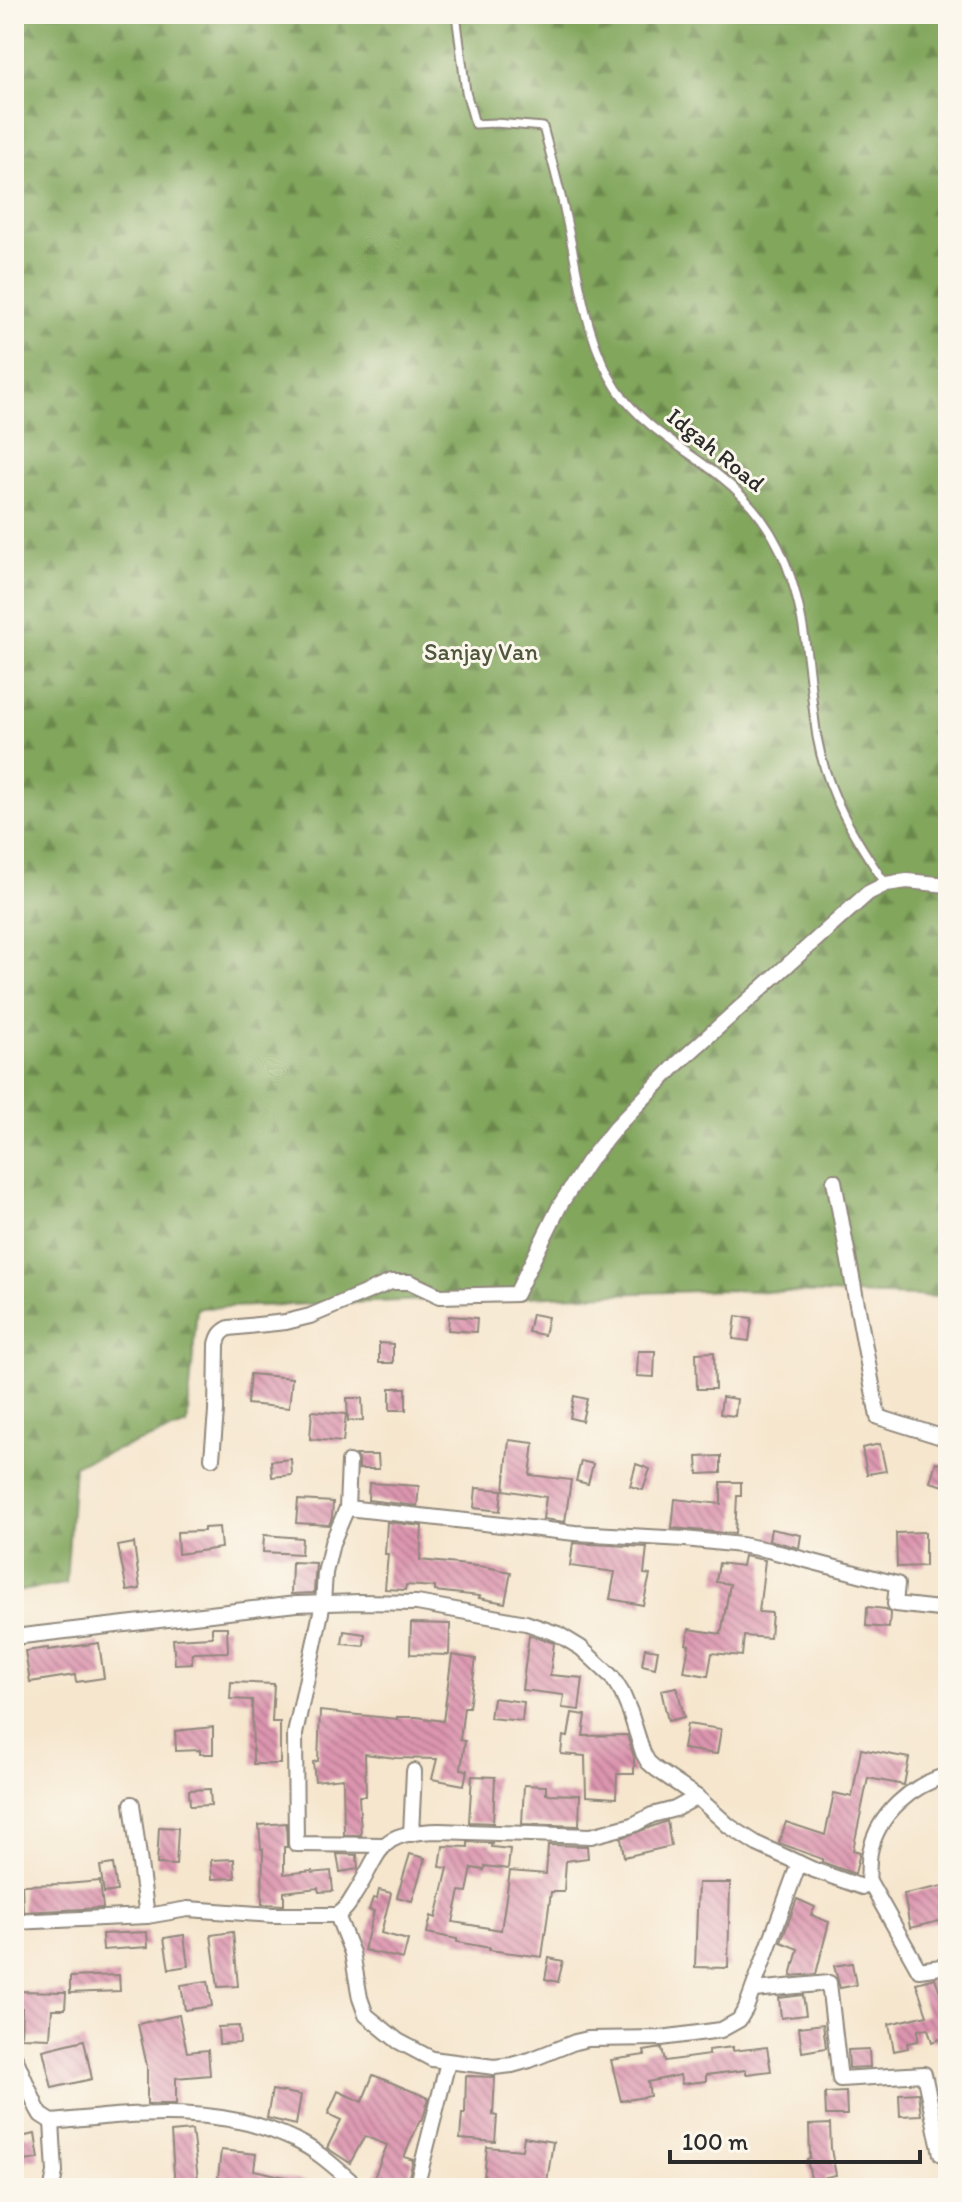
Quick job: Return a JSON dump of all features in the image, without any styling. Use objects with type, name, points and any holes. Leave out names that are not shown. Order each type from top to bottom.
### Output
[{"type":"street","points":[[212,1458],[217,1344],[224,1331],[310,1316],[391,1282],[410,1282],[440,1296],[516,1294],[560,1205],[587,1163],[616,1127],[677,1064],[868,893],[886,884],[907,881],[948,885]]},
{"type":"street","points":[[834,1181],[878,1417],[948,1439]]},
{"type":"street","points":[[349,1462],[347,1508],[332,1543],[325,1573],[323,1603],[295,1734],[296,1844],[385,1845]]},
{"type":"street","points":[[347,1508],[575,1533],[685,1539],[768,1550],[897,1584],[895,1604],[948,1610]]},
{"type":"street","points":[[14,1637],[263,1608],[378,1601],[417,1603],[526,1623],[558,1634],[581,1648],[612,1677],[622,1693],[648,1762],[697,1797],[739,1834],[799,1863],[862,1887],[867,1886],[869,1881]]},
{"type":"street","points":[[411,1834],[414,1771]]},
{"type":"street","points":[[948,1775],[913,1791],[889,1814],[874,1839],[868,1863],[869,1881],[919,1970],[948,1966]]},
{"type":"street","points":[[14,1922],[147,1916],[188,1909],[273,1915],[337,1915],[344,1912],[360,1887],[376,1854],[398,1836],[422,1831],[460,1831],[591,1836],[633,1825],[652,1815],[688,1804],[697,1797]]},
{"type":"street","points":[[132,1804],[147,1916]]},
{"type":"street","points":[[337,1915],[356,1966],[360,1998],[366,2015],[398,2041],[432,2059],[494,2067],[512,2065],[588,2039],[661,2038],[721,2030],[739,2020],[754,1990],[799,1863]]},
{"type":"street","points":[[754,1990],[829,1983],[840,2079],[924,2074],[941,2154],[948,2152]]},
{"type":"street","points":[[14,2055],[37,2108],[52,2122],[164,2113],[242,2122],[297,2140],[359,2188]]},
{"type":"street","points":[[416,2188],[448,2062]]},
{"type":"street","points":[[52,2122],[55,2172],[52,2188]]},
{"type":"lane","name":"Idgah Road","points":[[457,22],[466,92],[475,124],[543,127],[568,224],[588,321],[602,361],[616,388],[634,411],[654,429],[723,478],[753,507],[772,534],[787,565],[798,602],[825,769],[847,825],[886,884]]},
{"type":"green space","name":"Sanjay Van","points":[[14,14],[948,14],[948,1297],[727,1290],[197,1308],[187,1425],[74,1465],[66,1584],[14,1592]]},
{"type":"building","points":[[532,1314],[548,1317],[544,1335],[528,1332]]},
{"type":"building","points":[[449,1316],[477,1318],[476,1332],[448,1330]]},
{"type":"building","points":[[736,1316],[752,1318],[749,1341],[733,1339]]},
{"type":"building","points":[[379,1343],[393,1344],[393,1363],[379,1363]]},
{"type":"building","points":[[638,1351],[655,1351],[654,1377],[637,1376]]},
{"type":"building","points":[[714,1352],[715,1389],[697,1389],[696,1353]]},
{"type":"building","points":[[250,1374],[292,1378],[289,1408],[247,1404]]},
{"type":"building","points":[[390,1388],[406,1388],[406,1410],[390,1410]]},
{"type":"building","points":[[574,1396],[587,1399],[582,1421],[570,1418]]},
{"type":"building","points":[[722,1397],[737,1399],[735,1416],[720,1414]]},
{"type":"building","points":[[347,1398],[362,1398],[363,1420],[348,1421]]},
{"type":"building","points":[[312,1411],[346,1414],[343,1442],[310,1439]]},
{"type":"building","points":[[509,1440],[534,1443],[530,1475],[571,1480],[565,1522],[543,1519],[546,1497],[504,1490]]},
{"type":"building","points":[[880,1444],[886,1471],[867,1474],[862,1448]]},
{"type":"building","points":[[356,1455],[378,1455],[379,1469],[359,1469]]},
{"type":"building","points":[[721,1456],[721,1473],[698,1474],[697,1457]]},
{"type":"building","points":[[291,1459],[292,1475],[272,1477],[271,1461]]},
{"type":"building","points":[[581,1461],[593,1464],[588,1484],[576,1481]]},
{"type":"building","points":[[936,1462],[948,1465],[948,1487],[930,1482]]},
{"type":"building","points":[[636,1464],[650,1469],[643,1490],[630,1486]]},
{"type":"building","points":[[721,1482],[741,1482],[735,1534],[672,1528],[675,1499],[721,1504]]},
{"type":"building","points":[[369,1483],[419,1486],[417,1506],[368,1500]]},
{"type":"building","points":[[476,1488],[502,1490],[500,1511],[474,1508]]},
{"type":"building","points":[[298,1500],[333,1502],[329,1525],[296,1523]]},
{"type":"building","points":[[387,1522],[422,1526],[420,1560],[511,1572],[505,1603],[480,1596],[435,1591],[435,1587],[406,1585],[405,1590],[385,1589]]},
{"type":"building","points":[[219,1527],[221,1548],[178,1554],[177,1532]]},
{"type":"building","points":[[771,1529],[801,1535],[799,1548],[769,1540]]},
{"type":"building","points":[[925,1532],[925,1566],[897,1567],[896,1533]]},
{"type":"building","points":[[264,1535],[302,1538],[301,1554],[263,1552]]},
{"type":"building","points":[[134,1543],[140,1589],[127,1591],[118,1546]]},
{"type":"building","points":[[573,1543],[647,1547],[644,1574],[650,1575],[643,1605],[610,1599],[615,1572],[570,1566]]},
{"type":"building","points":[[744,1556],[765,1560],[759,1612],[772,1613],[770,1638],[744,1636],[742,1656],[712,1653],[708,1676],[684,1672],[689,1629],[721,1634],[730,1584],[716,1582],[719,1563],[742,1566]]},
{"type":"building","points":[[292,1562],[316,1563],[314,1593],[291,1594]]},
{"type":"building","points":[[867,1607],[886,1609],[890,1613],[889,1628],[866,1626]]},
{"type":"building","points":[[411,1623],[450,1624],[449,1655],[410,1654]]},
{"type":"building","points":[[212,1627],[227,1627],[228,1652],[192,1653],[192,1663],[175,1664],[173,1639],[212,1637]]},
{"type":"building","points":[[344,1631],[365,1634],[364,1646],[342,1644]]},
{"type":"building","points":[[529,1635],[554,1643],[550,1675],[583,1678],[579,1710],[562,1708],[564,1695],[522,1690]]},
{"type":"building","points":[[99,1643],[104,1678],[76,1682],[75,1675],[30,1682],[25,1651]]},
{"type":"building","points":[[645,1648],[658,1650],[655,1668],[642,1665]]},
{"type":"building","points":[[452,1655],[476,1659],[469,1707],[464,1707],[460,1740],[465,1741],[461,1769],[467,1770],[464,1785],[432,1779],[437,1759],[365,1754],[366,1796],[359,1796],[361,1835],[344,1835],[343,1778],[315,1781],[313,1762],[318,1761],[320,1711],[443,1721]]},
{"type":"building","points":[[231,1682],[274,1684],[272,1722],[280,1722],[280,1764],[253,1764],[252,1700],[230,1699]]},
{"type":"building","points":[[677,1687],[684,1717],[668,1721],[661,1690]]},
{"type":"building","points":[[493,1698],[524,1702],[522,1721],[490,1718]]},
{"type":"building","points":[[572,1713],[586,1715],[583,1736],[627,1735],[634,1757],[634,1774],[617,1774],[616,1798],[586,1796],[585,1756],[561,1754],[563,1736],[568,1737]]},
{"type":"building","points":[[687,1724],[721,1729],[717,1754],[683,1749]]},
{"type":"building","points":[[213,1727],[213,1754],[200,1754],[200,1750],[176,1751],[175,1731]]},
{"type":"building","points":[[861,1749],[909,1758],[904,1785],[868,1778],[853,1850],[860,1852],[855,1874],[779,1843],[786,1822],[825,1835],[834,1793],[852,1797]]},
{"type":"building","points":[[472,1776],[495,1777],[493,1823],[469,1822]]},
{"type":"building","points":[[524,1785],[546,1786],[546,1794],[580,1795],[579,1826],[522,1824]]},
{"type":"building","points":[[210,1789],[211,1805],[190,1806],[189,1790]]},
{"type":"building","points":[[667,1821],[671,1846],[624,1857],[621,1838]]},
{"type":"building","points":[[286,1823],[284,1874],[331,1871],[333,1891],[319,1892],[318,1888],[284,1892],[284,1905],[262,1904],[263,1849],[259,1825]]},
{"type":"building","points":[[159,1827],[178,1828],[176,1865],[157,1864]]},
{"type":"building","points":[[468,1842],[492,1843],[491,1847],[510,1849],[508,1869],[472,1868],[467,1892],[460,1891],[453,1922],[501,1930],[510,1871],[546,1874],[548,1845],[587,1846],[588,1858],[566,1861],[564,1892],[551,1892],[542,1957],[489,1950],[427,1933],[431,1916],[436,1918],[448,1868],[440,1867],[443,1846],[468,1847]]},
{"type":"building","points":[[337,1854],[357,1855],[358,1869],[340,1872]]},
{"type":"building","points":[[410,1854],[425,1858],[412,1901],[397,1897]]},
{"type":"building","points":[[234,1859],[235,1878],[212,1879],[211,1860]]},
{"type":"building","points":[[113,1864],[117,1891],[104,1893],[100,1866]]},
{"type":"building","points":[[100,1881],[103,1908],[23,1912],[22,1885]]},
{"type":"building","points":[[698,1883],[730,1883],[728,1968],[695,1967]]},
{"type":"building","points":[[948,1885],[948,1919],[910,1928],[904,1894]]},
{"type":"building","points":[[379,1890],[391,1893],[381,1933],[408,1940],[403,1959],[364,1950],[374,1911],[369,1910]]},
{"type":"building","points":[[797,1899],[815,1907],[811,1915],[829,1922],[816,1974],[791,1976],[798,1949],[781,1942]]},
{"type":"building","points":[[147,1932],[148,1947],[103,1950],[102,1934]]},
{"type":"building","points":[[233,1932],[238,1986],[218,1987],[211,1935]]},
{"type":"building","points":[[184,1935],[188,1966],[169,1969],[164,1938]]},
{"type":"building","points":[[549,1958],[563,1961],[558,1982],[545,1979]]},
{"type":"building","points":[[852,1963],[856,1985],[840,1988],[834,1966]]},
{"type":"building","points":[[119,1975],[120,1991],[70,1993],[70,1977]]},
{"type":"building","points":[[935,1978],[944,2003],[940,2004],[948,2036],[932,2042],[928,2029],[918,2030],[918,2041],[907,2043],[908,2048],[894,2051],[889,2024],[927,2015],[916,1983]]},
{"type":"building","points":[[208,1981],[212,2006],[185,2010],[181,1985]]},
{"type":"building","points":[[16,1991],[66,1992],[65,2009],[52,2009],[50,2038],[21,2037],[22,2008],[16,2008]]},
{"type":"building","points":[[803,1995],[806,2015],[781,2018],[779,1998]]},
{"type":"building","points":[[179,2015],[187,2052],[208,2050],[210,2075],[176,2078],[176,2104],[147,2104],[147,2066],[138,2024]]},
{"type":"building","points":[[823,2024],[826,2048],[802,2052],[799,2027]]},
{"type":"building","points":[[239,2026],[240,2043],[219,2044],[218,2027]]},
{"type":"building","points":[[84,2040],[92,2079],[52,2088],[43,2050]]},
{"type":"building","points":[[733,2047],[733,2051],[767,2047],[771,2071],[746,2074],[746,2070],[706,2075],[706,2081],[682,2084],[680,2075],[648,2082],[650,2096],[621,2101],[611,2060],[645,2055],[644,2051],[662,2048],[665,2061],[709,2055],[708,2050]]},
{"type":"building","points":[[869,2049],[870,2067],[849,2068],[848,2050]]},
{"type":"building","points":[[373,2075],[429,2098],[422,2121],[404,2157],[413,2160],[406,2188],[370,2188],[387,2145],[365,2136],[350,2163],[327,2148],[341,2120],[328,2114],[338,2091],[362,2102]]},
{"type":"building","points":[[466,2076],[495,2077],[495,2142],[460,2139],[462,2113],[465,2113]]},
{"type":"building","points":[[272,2090],[301,2095],[296,2125],[267,2118]]},
{"type":"building","points":[[846,2092],[847,2115],[826,2115],[825,2093]]},
{"type":"building","points":[[918,2093],[921,2115],[900,2116],[899,2094]]},
{"type":"building","points":[[830,2124],[836,2175],[826,2177],[828,2188],[813,2188],[807,2159],[810,2158],[809,2125]]},
{"type":"building","points":[[192,2130],[198,2179],[187,2180],[187,2188],[175,2188],[171,2132]]},
{"type":"building","points":[[35,2134],[39,2159],[24,2161],[20,2137]]},
{"type":"building","points":[[524,2137],[553,2142],[546,2188],[483,2188],[487,2147],[522,2150]]},
{"type":"building","points":[[221,2150],[256,2154],[254,2170],[309,2182],[309,2188],[217,2188]]}]
